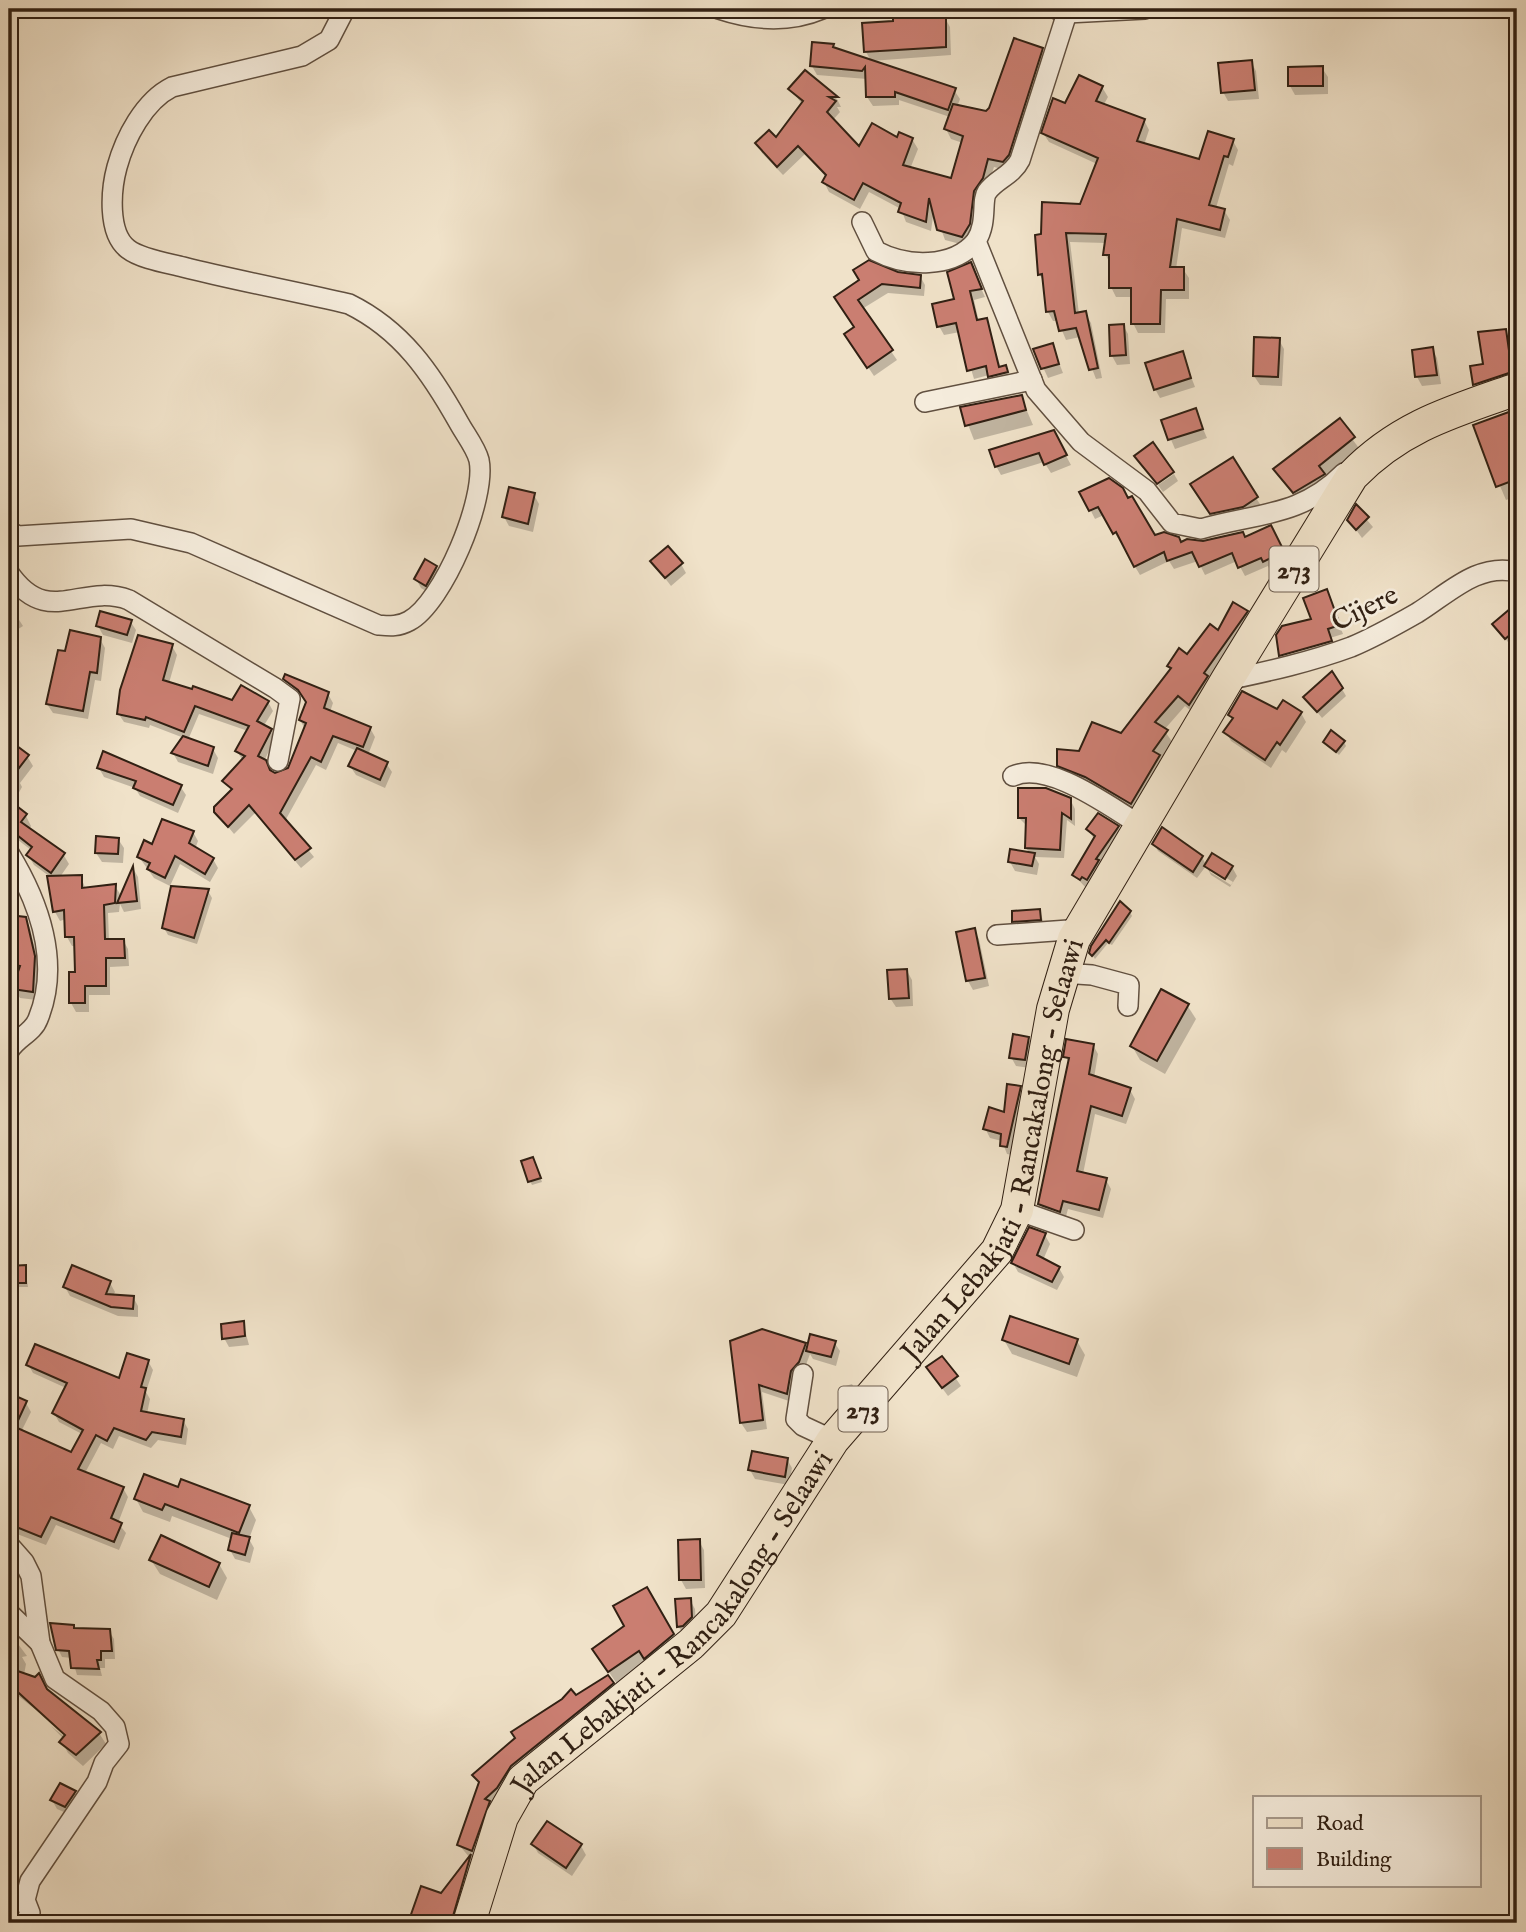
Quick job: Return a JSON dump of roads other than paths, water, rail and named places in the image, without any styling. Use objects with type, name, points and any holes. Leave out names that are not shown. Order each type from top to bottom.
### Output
[{"type":"main road","name":"Jalan Lebakjati - Rancakalong - Selaawi","points":[[469,1923],[502,1816],[518,1787],[691,1644],[721,1614],[833,1440],[979,1275],[997,1251],[1017,1210],[1088,976],[1074,939],[1227,680],[1352,476],[1376,451],[1398,435],[1517,389]]},
{"type":"street","points":[[9,531],[18,536],[131,529],[191,543],[379,625],[395,627],[410,621],[435,594],[467,536],[480,473],[478,458],[443,394],[413,351],[370,314],[349,304],[162,262],[127,248],[119,236],[114,216],[113,194],[122,146],[160,93],[172,87],[302,56],[329,40],[345,9]]},
{"type":"street","points":[[719,9],[770,19],[799,16],[822,9]]},
{"type":"street","points":[[863,222],[876,251],[909,263],[960,256],[976,241],[986,219],[984,201],[988,190],[1014,172],[1020,160],[1061,11],[1145,9]]},
{"type":"street","points":[[976,241],[1036,390],[1081,442],[1147,491],[1172,523],[1185,528],[1201,528],[1263,513],[1285,511],[1307,503],[1357,460],[1376,451]]},
{"type":"street","points":[[925,402],[1032,380]]},
{"type":"street","name":"Cijere","points":[[1227,680],[1289,668],[1353,646],[1417,613],[1477,575],[1506,569],[1517,572]]},
{"type":"street","points":[[9,573],[21,590],[46,602],[79,601],[108,595],[129,600],[272,685],[290,699],[278,761]]},
{"type":"street","points":[[1013,776],[1039,772],[1056,777],[1142,826]]},
{"type":"street","points":[[9,853],[25,880],[40,916],[47,965],[37,1021],[9,1051]]},
{"type":"street","points":[[998,935],[1082,929]]},
{"type":"street","points":[[1088,976],[1129,985],[1128,1006]]},
{"type":"street","points":[[1017,1210],[1074,1230]]},
{"type":"street","points":[[803,1374],[796,1419],[803,1426],[833,1440]]},
{"type":"street","points":[[9,1545],[24,1562],[31,1576],[40,1643],[55,1679],[101,1711],[115,1727],[119,1744],[104,1763],[97,1782],[30,1881],[25,1900],[30,1913],[25,1923]]},
{"type":"street","points":[[9,1613],[40,1643]]}]
